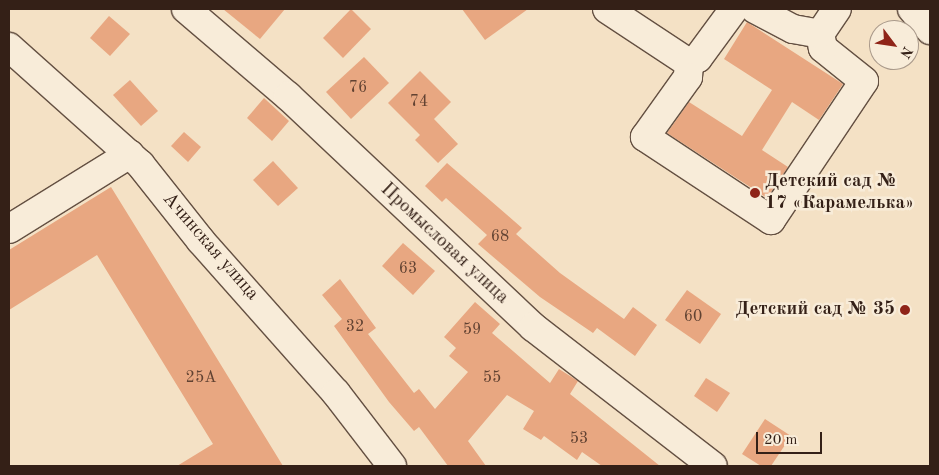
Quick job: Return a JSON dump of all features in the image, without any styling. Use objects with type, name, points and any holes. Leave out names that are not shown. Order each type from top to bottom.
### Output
[{"type":"street","name":"Промысловая улица","points":[[186,9],[288,96],[533,328],[713,466]]},
{"type":"street","points":[[689,63],[698,58],[734,9]]},
{"type":"street","points":[[755,9],[793,29],[820,34]]},
{"type":"street","points":[[689,63],[688,77],[646,137],[771,220],[864,81],[823,48],[820,34],[837,9]]},
{"type":"street","points":[[912,9],[930,30]]},
{"type":"street","points":[[617,17],[689,63]]},
{"type":"street","name":"Ачинская улица","points":[[9,47],[130,154],[336,393],[392,466]]},
{"type":"street","points":[[9,229],[130,154]]},
{"type":"building","points":[[223,9],[285,9],[260,39]]},
{"type":"building","points":[[351,9],[371,29],[343,58],[323,38]]},
{"type":"building","points":[[462,9],[528,9],[485,40]]},
{"type":"building","points":[[109,16],[130,34],[110,56],[90,38]]},
{"type":"building","points":[[747,22],[843,84],[819,120],[792,102],[762,150],[788,167],[767,198],[667,133],[689,102],[742,136],[772,90],[724,59]]},
{"type":"building","points":[[364,57],[389,83],[351,119],[326,92]]},
{"type":"building","points":[[420,71],[451,102],[434,119],[458,144],[438,163],[415,140],[420,135],[388,103]]},
{"type":"building","points":[[130,80],[158,111],[141,126],[113,95]]},
{"type":"building","points":[[264,98],[289,121],[272,141],[247,118]]},
{"type":"building","points":[[184,132],[201,147],[188,162],[171,146]]},
{"type":"building","points":[[273,161],[298,188],[278,206],[253,180]]},
{"type":"building","points":[[447,163],[522,228],[516,234],[560,273],[624,319],[633,307],[657,325],[635,356],[597,328],[593,333],[540,297],[478,244],[487,235],[446,198],[442,202],[425,186]]},
{"type":"building","points":[[111,187],[283,466],[177,466],[213,444],[97,255],[9,310],[9,250]]},
{"type":"building","points":[[403,243],[435,271],[413,295],[382,266]]},
{"type":"building","points":[[340,279],[376,328],[368,334],[414,393],[419,389],[435,409],[468,372],[449,356],[456,348],[444,337],[475,302],[500,324],[492,333],[550,383],[559,369],[578,381],[570,394],[660,466],[602,466],[582,452],[577,460],[544,436],[541,440],[523,429],[534,411],[507,395],[468,441],[486,466],[448,466],[419,427],[414,431],[389,402],[334,326],[342,319],[322,295]]},
{"type":"building","points":[[687,290],[721,314],[700,344],[665,320]]},
{"type":"building","points":[[706,378],[730,393],[717,412],[694,396]]},
{"type":"building","points":[[765,419],[791,436],[771,466],[761,466],[742,454]]},
{"type":"place","name":"Детский сад № 17 «Карамелька»","points":[[755,193]]},
{"type":"place","name":"Детский сад № 35","points":[[905,310]]}]
